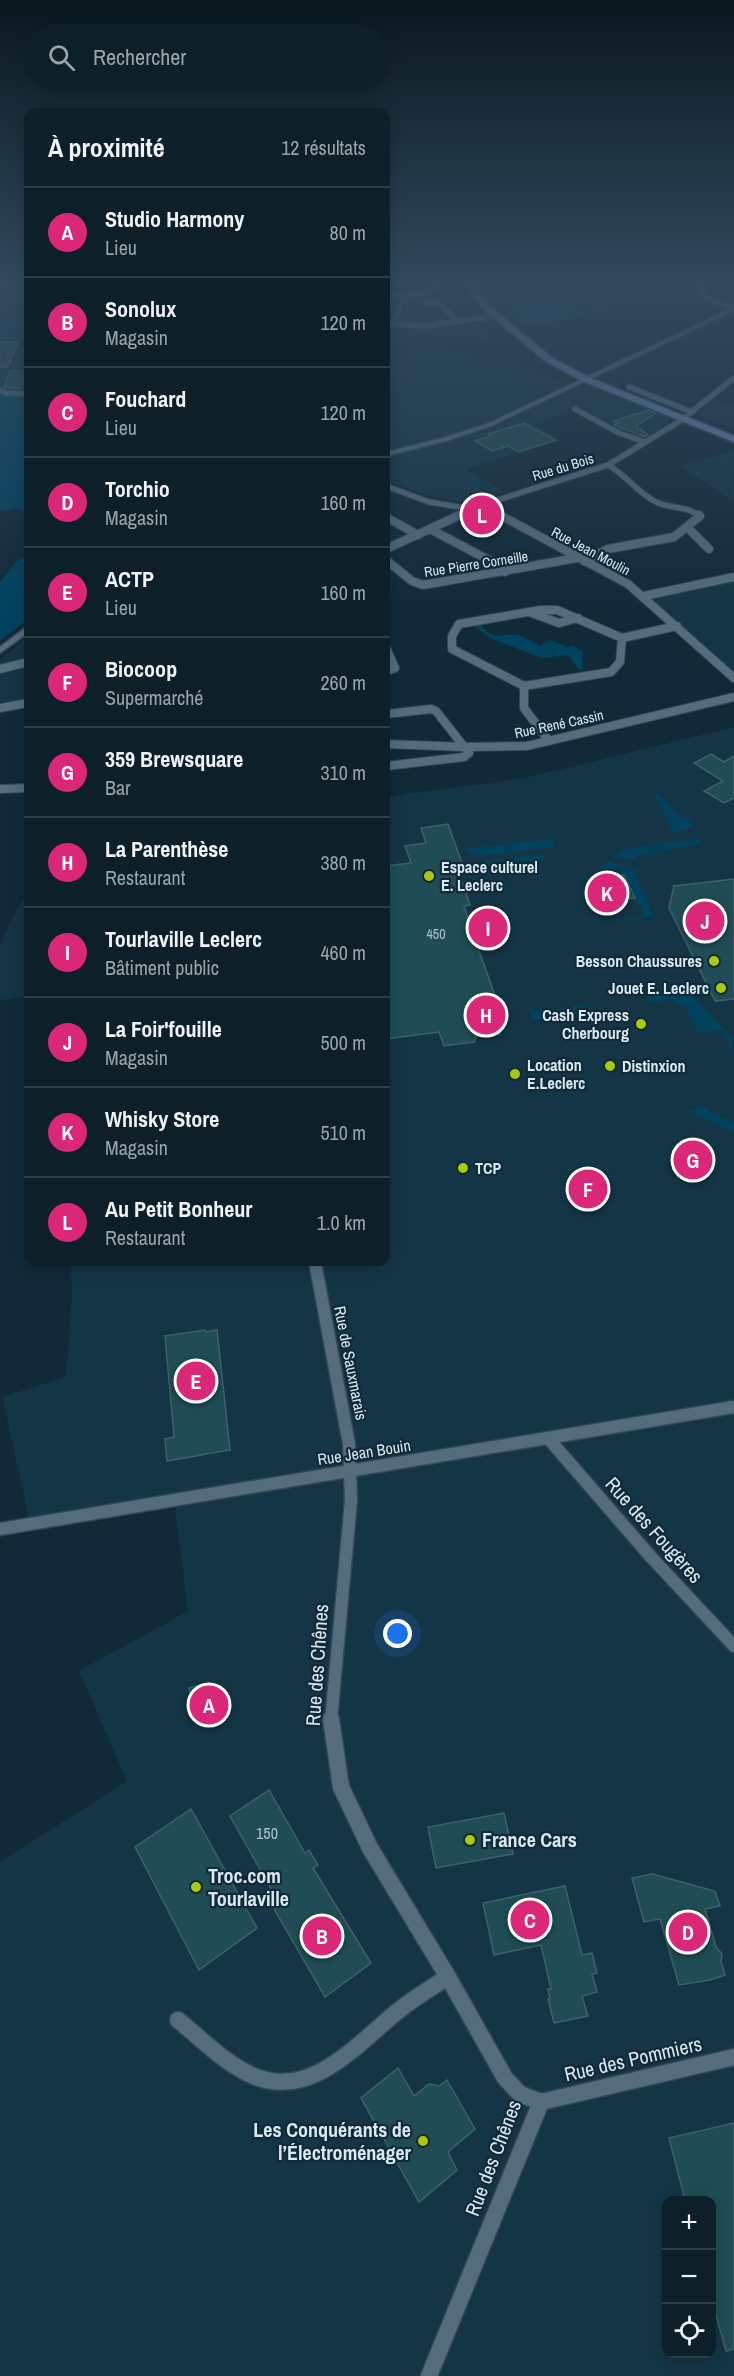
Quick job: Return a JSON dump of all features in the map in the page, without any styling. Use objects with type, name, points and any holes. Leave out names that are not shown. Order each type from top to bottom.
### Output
[{"type":"main road","points":[[623,391],[688,415],[734,439]]},
{"type":"main road","points":[[625,391],[734,433]]},
{"type":"street","points":[[2,391],[24,394]]},
{"type":"street","points":[[390,453],[478,429],[560,391]]},
{"type":"street","points":[[637,391],[688,415]]},
{"type":"street","name":"Rue du Bois","points":[[390,547],[482,505],[608,465],[688,415],[718,391]]},
{"type":"street","points":[[575,409],[619,433],[645,442]]},
{"type":"street","points":[[608,465],[622,471],[654,501],[697,513],[700,516],[669,538]]},
{"type":"street","points":[[390,487],[429,502],[472,509]]},
{"type":"street","name":"Rue Jean Moulin","points":[[482,505],[620,579],[644,596],[734,678]]},
{"type":"street","points":[[390,519],[418,534]]},
{"type":"street","points":[[687,527],[709,549]]},
{"type":"street","points":[[430,529],[500,566],[505,572]]},
{"type":"street","points":[[669,538],[681,541]]},
{"type":"street","name":"Rue Pierre Corneille","points":[[390,562],[412,583],[423,585],[580,559],[608,549],[669,538]]},
{"type":"street","points":[[690,539],[698,538]]},
{"type":"street","points":[[644,596],[734,577]]},
{"type":"street","points":[[622,638],[620,662],[611,672],[525,686],[452,649],[451,643],[453,632],[459,624],[528,612],[557,610],[622,638],[677,626]]},
{"type":"street","points":[[528,612],[557,624],[566,624],[578,618]]},
{"type":"street","points":[[0,651],[24,633]]},
{"type":"street","points":[[390,657],[395,668],[390,670]]},
{"type":"street","points":[[0,669],[24,663]]},
{"type":"street","points":[[525,686],[524,708],[549,741]]},
{"type":"street","name":"Rue René Cassin","points":[[390,744],[510,748],[549,741],[734,697]]},
{"type":"street","points":[[0,708],[24,704]]},
{"type":"street","points":[[390,714],[431,709],[436,711],[469,753],[464,757],[390,766]]},
{"type":"street","points":[[0,789],[24,788]]},
{"type":"street","name":"Rue de Sauxmarais","points":[[316,1266],[349,1444],[351,1470]]},
{"type":"street","name":"Rue Jean Bouin","points":[[0,1529],[734,1407]]},
{"type":"street","name":"Rue des Fougères","points":[[548,1438],[651,1557],[734,1646]]},
{"type":"street","name":"Rue des Chênes","points":[[351,1470],[351,1500],[331,1724],[341,1788],[370,1848],[448,1977],[505,2078],[520,2094],[541,2102],[429,2376]]},
{"type":"street","points":[[178,2020],[232,2062],[259,2078],[271,2082],[299,2080],[332,2066],[399,2010],[448,1977]]},
{"type":"street","name":"Rue des Pommiers","points":[[541,2102],[734,2057]]},
{"type":"shaded area","points":[[0,391],[24,394],[24,511],[19,508],[0,511]]},
{"type":"shaded area","points":[[7,391],[24,391],[24,392]]},
{"type":"shaded area","points":[[390,391],[604,391],[669,417],[669,422],[643,441],[576,408],[535,425],[560,440],[466,469],[505,492],[482,500],[459,502],[419,493],[390,482]]},
{"type":"shaded area","points":[[709,398],[734,406],[734,429],[695,414]]},
{"type":"shaded area","points":[[732,452],[734,452],[733,501],[679,466]]},
{"type":"shaded area","points":[[24,557],[24,622],[0,641],[0,582],[16,562]]},
{"type":"shaded area","points":[[734,577],[734,673],[650,598]]},
{"type":"shaded area","points":[[479,622],[493,635],[518,635],[540,646],[550,640],[568,647],[573,646],[582,651],[583,669],[579,670],[568,655],[542,658],[492,639],[472,625]]},
{"type":"shaded area","points":[[24,639],[24,700],[0,705],[0,660]]},
{"type":"shaded area","points":[[734,727],[734,2376],[0,2376],[0,1862],[127,1781],[79,1671],[188,1611],[175,1506],[30,1523],[2,1397],[66,1377],[72,1296],[71,1266],[390,1266],[390,796],[525,778]]},
{"type":"shaded area","points":[[654,792],[659,794],[683,819],[690,819],[692,821],[689,823],[693,826],[673,832]]},
{"type":"shaded area","points":[[553,839],[555,846],[552,847],[480,856],[471,854],[465,849]]},
{"type":"shaded area","points":[[691,839],[701,839],[696,847],[694,845],[636,856],[637,860],[613,857],[626,849],[685,840],[692,841]]},
{"type":"shaded area","points":[[547,854],[543,861],[479,869],[478,866],[488,861]]},
{"type":"shaded area","points":[[608,861],[640,872],[634,873],[648,901],[652,917],[609,922],[643,916],[643,907],[637,904],[620,867],[594,870]]},
{"type":"shaded area","points":[[24,899],[24,997],[0,1000],[0,946],[13,916]]},
{"type":"shaded area","points":[[651,993],[689,993],[731,1037],[734,1056],[722,1030],[699,1033],[685,1005],[677,1005],[674,999],[647,1003]]},
{"type":"shaded area","points":[[590,1005],[561,1016],[534,1021],[529,1007],[536,1011]]},
{"type":"shaded area","points":[[710,1105],[708,1111],[734,1122],[734,1132],[688,1111]]},
{"type":"building","points":[[648,410],[656,413],[636,426],[648,435],[645,437],[614,425],[618,423],[614,421]]},
{"type":"building","points":[[524,423],[556,440],[519,452],[508,446],[492,451],[475,441],[491,436],[488,434]]},
{"type":"building","points":[[711,754],[724,762],[734,756],[734,798],[724,803],[704,791],[723,781],[694,763]]},
{"type":"building","points":[[448,824],[464,869],[458,870],[470,905],[464,906],[471,926],[479,925],[487,936],[486,944],[477,945],[503,1018],[503,1028],[499,1035],[496,1033],[489,1037],[477,1035],[474,1042],[444,1046],[439,1032],[390,1038],[390,866],[411,863],[405,846],[426,843],[421,828]]},
{"type":"building","points":[[624,875],[635,898],[604,902],[593,878]]},
{"type":"building","points":[[734,879],[734,999],[715,1001],[669,908],[674,886]]},
{"type":"building","points":[[205,1330],[206,1332],[217,1330],[230,1450],[167,1461],[165,1439],[174,1437],[165,1336]]},
{"type":"building","points":[[203,1684],[206,1698],[223,1693],[227,1712],[194,1720],[189,1688]]},
{"type":"building","points":[[269,1790],[305,1853],[309,1850],[318,1865],[313,1868],[371,1963],[325,1997],[274,1909],[280,1905],[230,1816]]},
{"type":"building","name":"Troc.com Tourlaville","points":[[191,1809],[257,1928],[199,1970],[135,1847]]},
{"type":"building","name":"France Cars","points":[[504,1813],[513,1854],[436,1868],[428,1827]]},
{"type":"building","points":[[652,1874],[715,1891],[720,1906],[705,1909],[716,1947],[722,1954],[721,1961],[725,1975],[679,1985],[660,1919],[644,1922],[632,1878]]},
{"type":"building","points":[[565,1886],[582,1955],[592,1953],[597,1973],[592,1974],[597,1992],[582,1996],[588,2016],[554,2023],[548,1999],[550,1999],[548,1989],[551,1989],[541,1945],[494,1955],[483,1903]]},
{"type":"building","name":"Les Conquérants de l’Électroménager","points":[[398,2068],[414,2096],[429,2084],[439,2086],[447,2080],[475,2129],[448,2152],[457,2170],[419,2202],[361,2098]]},
{"type":"building","points":[[734,2123],[734,2349],[726,2351],[716,2315],[716,2196],[684,2196],[669,2138]]},
{"type":"place","name":"Au Petit Bonheur","points":[[482,515]]},
{"type":"place","name":"Espace culturel E. Leclerc","points":[[429,876]]},
{"type":"place","name":"Whisky Store","points":[[607,893]]},
{"type":"place","name":"La Foir'fouille","points":[[705,921]]},
{"type":"place","name":"Tourlaville Leclerc","points":[[488,928]]},
{"type":"place","name":"Besson Chaussures","points":[[714,961]]},
{"type":"place","name":"Jouet E. Leclerc","points":[[721,988]]},
{"type":"place","name":"La Parenthèse","points":[[486,1015]]},
{"type":"place","name":"Cash Express Cherbourg","points":[[641,1024]]},
{"type":"place","name":"Distinxion","points":[[610,1066]]},
{"type":"place","name":"Location E.Leclerc","points":[[515,1074]]},
{"type":"place","name":"359 Brewsquare","points":[[693,1160]]},
{"type":"place","name":"TCP","points":[[463,1168]]},
{"type":"place","name":"Biocoop","points":[[588,1189]]},
{"type":"place","name":"ACTP","points":[[196,1381]]},
{"type":"place","name":"Studio Harmony","points":[[209,1705]]},
{"type":"place","name":"France Cars","points":[[470,1840]]},
{"type":"place","name":"Troc.com Tourlaville","points":[[196,1887]]},
{"type":"place","name":"Fouchard","points":[[530,1920]]},
{"type":"place","name":"Torchio","points":[[688,1932]]},
{"type":"place","name":"Sonolux","points":[[322,1936]]},
{"type":"place","name":"Les Conquérants de l’Électroménager","points":[[423,2141]]}]
